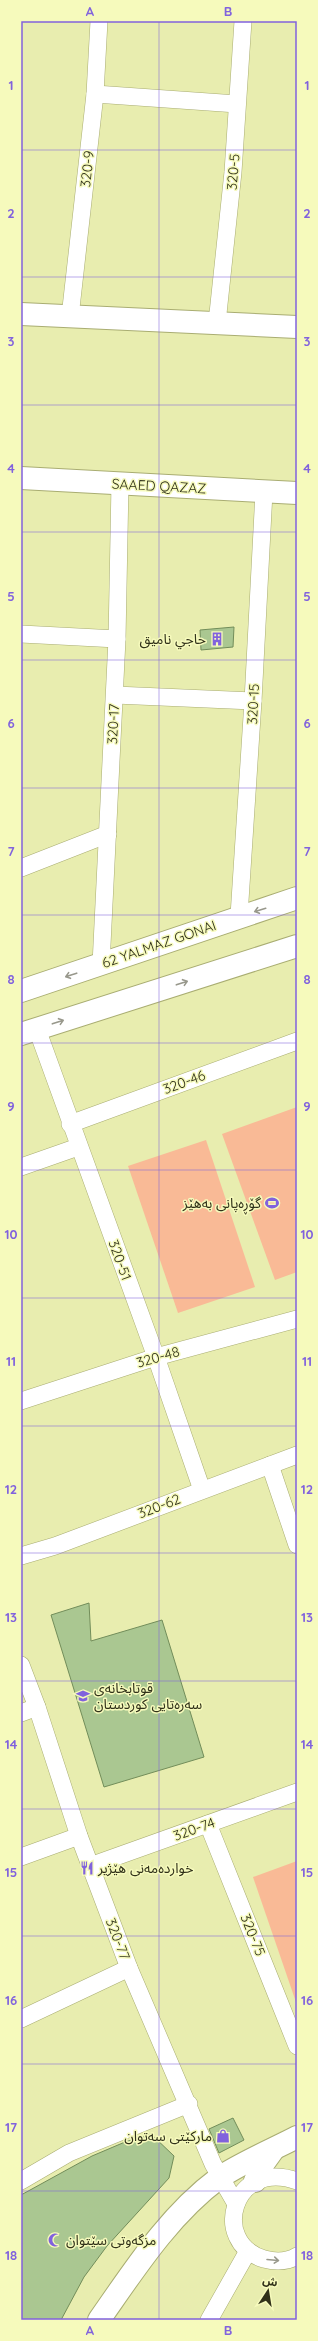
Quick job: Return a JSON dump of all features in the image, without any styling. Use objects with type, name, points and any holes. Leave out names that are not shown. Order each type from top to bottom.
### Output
[{"type":"street","name":"320-9","points":[[70,316],[95,94],[100,21]]},
{"type":"street","name":"320-5","points":[[217,324],[234,172],[243,21]]},
{"type":"street","points":[[95,94],[237,104]]},
{"type":"street","points":[[21,314],[297,327]]},
{"type":"street","name":"SAAED QAZAZ","points":[[21,478],[297,493]]},
{"type":"street","name":"320-17","points":[[100,965],[115,695],[120,484]]},
{"type":"street","name":"320-15","points":[[238,916],[253,702],[264,492]]},
{"type":"street","points":[[21,634],[117,639]]},
{"type":"street","points":[[115,695],[253,702]]},
{"type":"street","points":[[21,868],[108,834]]},
{"type":"street","name":"62 YALMAZ GONAI","points":[[21,991],[100,965],[238,916],[297,898]]},
{"type":"street","points":[[29,1032],[297,946]]},
{"type":"street","name":"320-51","points":[[29,1032],[70,1124],[156,1356],[202,1490]]},
{"type":"street","name":"320-46","points":[[70,1124],[297,1041]]},
{"type":"street","points":[[21,1167],[78,1147]]},
{"type":"street","name":"320-48","points":[[22,1398],[156,1356],[297,1319]]},
{"type":"street","name":"320-62","points":[[21,1556],[55,1546],[297,1455]]},
{"type":"street","points":[[270,1465],[297,1545]]},
{"type":"street","name":"320-77","points":[[21,1665],[37,1707],[79,1836],[129,1968],[189,2104],[219,2178],[236,2204]]},
{"type":"street","points":[[21,1712],[37,1707]]},
{"type":"street","name":"320-74","points":[[90,1866],[297,1792]]},
{"type":"street","name":"320-75","points":[[208,1824],[297,2046]]},
{"type":"street","points":[[21,1857],[79,1836]]},
{"type":"street","points":[[21,2020],[129,1968]]},
{"type":"street","points":[[21,2181],[69,2153],[189,2104]]},
{"type":"street","points":[[99,2320],[136,2266],[181,2212],[219,2178],[297,2137]]},
{"type":"street","points":[[255,2181],[263,2164],[274,2149]]},
{"type":"street","points":[[297,2181],[284,2176],[269,2176],[255,2181],[243,2191],[236,2204],[233,2216],[235,2229],[240,2241],[248,2251],[259,2258],[271,2261],[283,2261],[297,2256]]},
{"type":"street","points":[[209,2320],[248,2251]]},
{"type":"shaded area","name":"گۆڕەپانی بەهێز","points":[[297,1107],[297,1272],[275,1280],[222,1134]]},
{"type":"shaded area","points":[[206,1140],[255,1287],[178,1313],[128,1166]]},
{"type":"shaded area","points":[[297,1861],[297,2005],[253,1877]]},
{"type":"building","name":"حاجي ناميق","points":[[234,627],[233,647],[201,650],[200,630]]},
{"type":"building","points":[[89,1603],[91,1641],[162,1620],[204,1757],[104,1787],[51,1615]]},
{"type":"building","name":"مارکێتی سەتوان","points":[[233,2118],[244,2140],[219,2153],[209,2129]]},
{"type":"building","points":[[151,2134],[174,2156],[169,2178],[107,2246],[84,2277],[61,2320],[21,2320],[21,2195],[92,2156],[125,2142]]},
{"type":"place","name":"حاجي ناميق","points":[[217,639]]},
{"type":"place","name":"گۆڕەپانی بەهێز","points":[[272,1203]]},
{"type":"place","name":"قوتابخانەی سەرەتایی کوردستان","points":[[83,1696]]},
{"type":"place","name":"خواردەمەنی هێژیر","points":[[87,1868]]},
{"type":"place","name":"مارکێتی سەتوان","points":[[223,2136]]},
{"type":"place","name":"مزگەوتی سێتوان","points":[[55,2240]]}]
